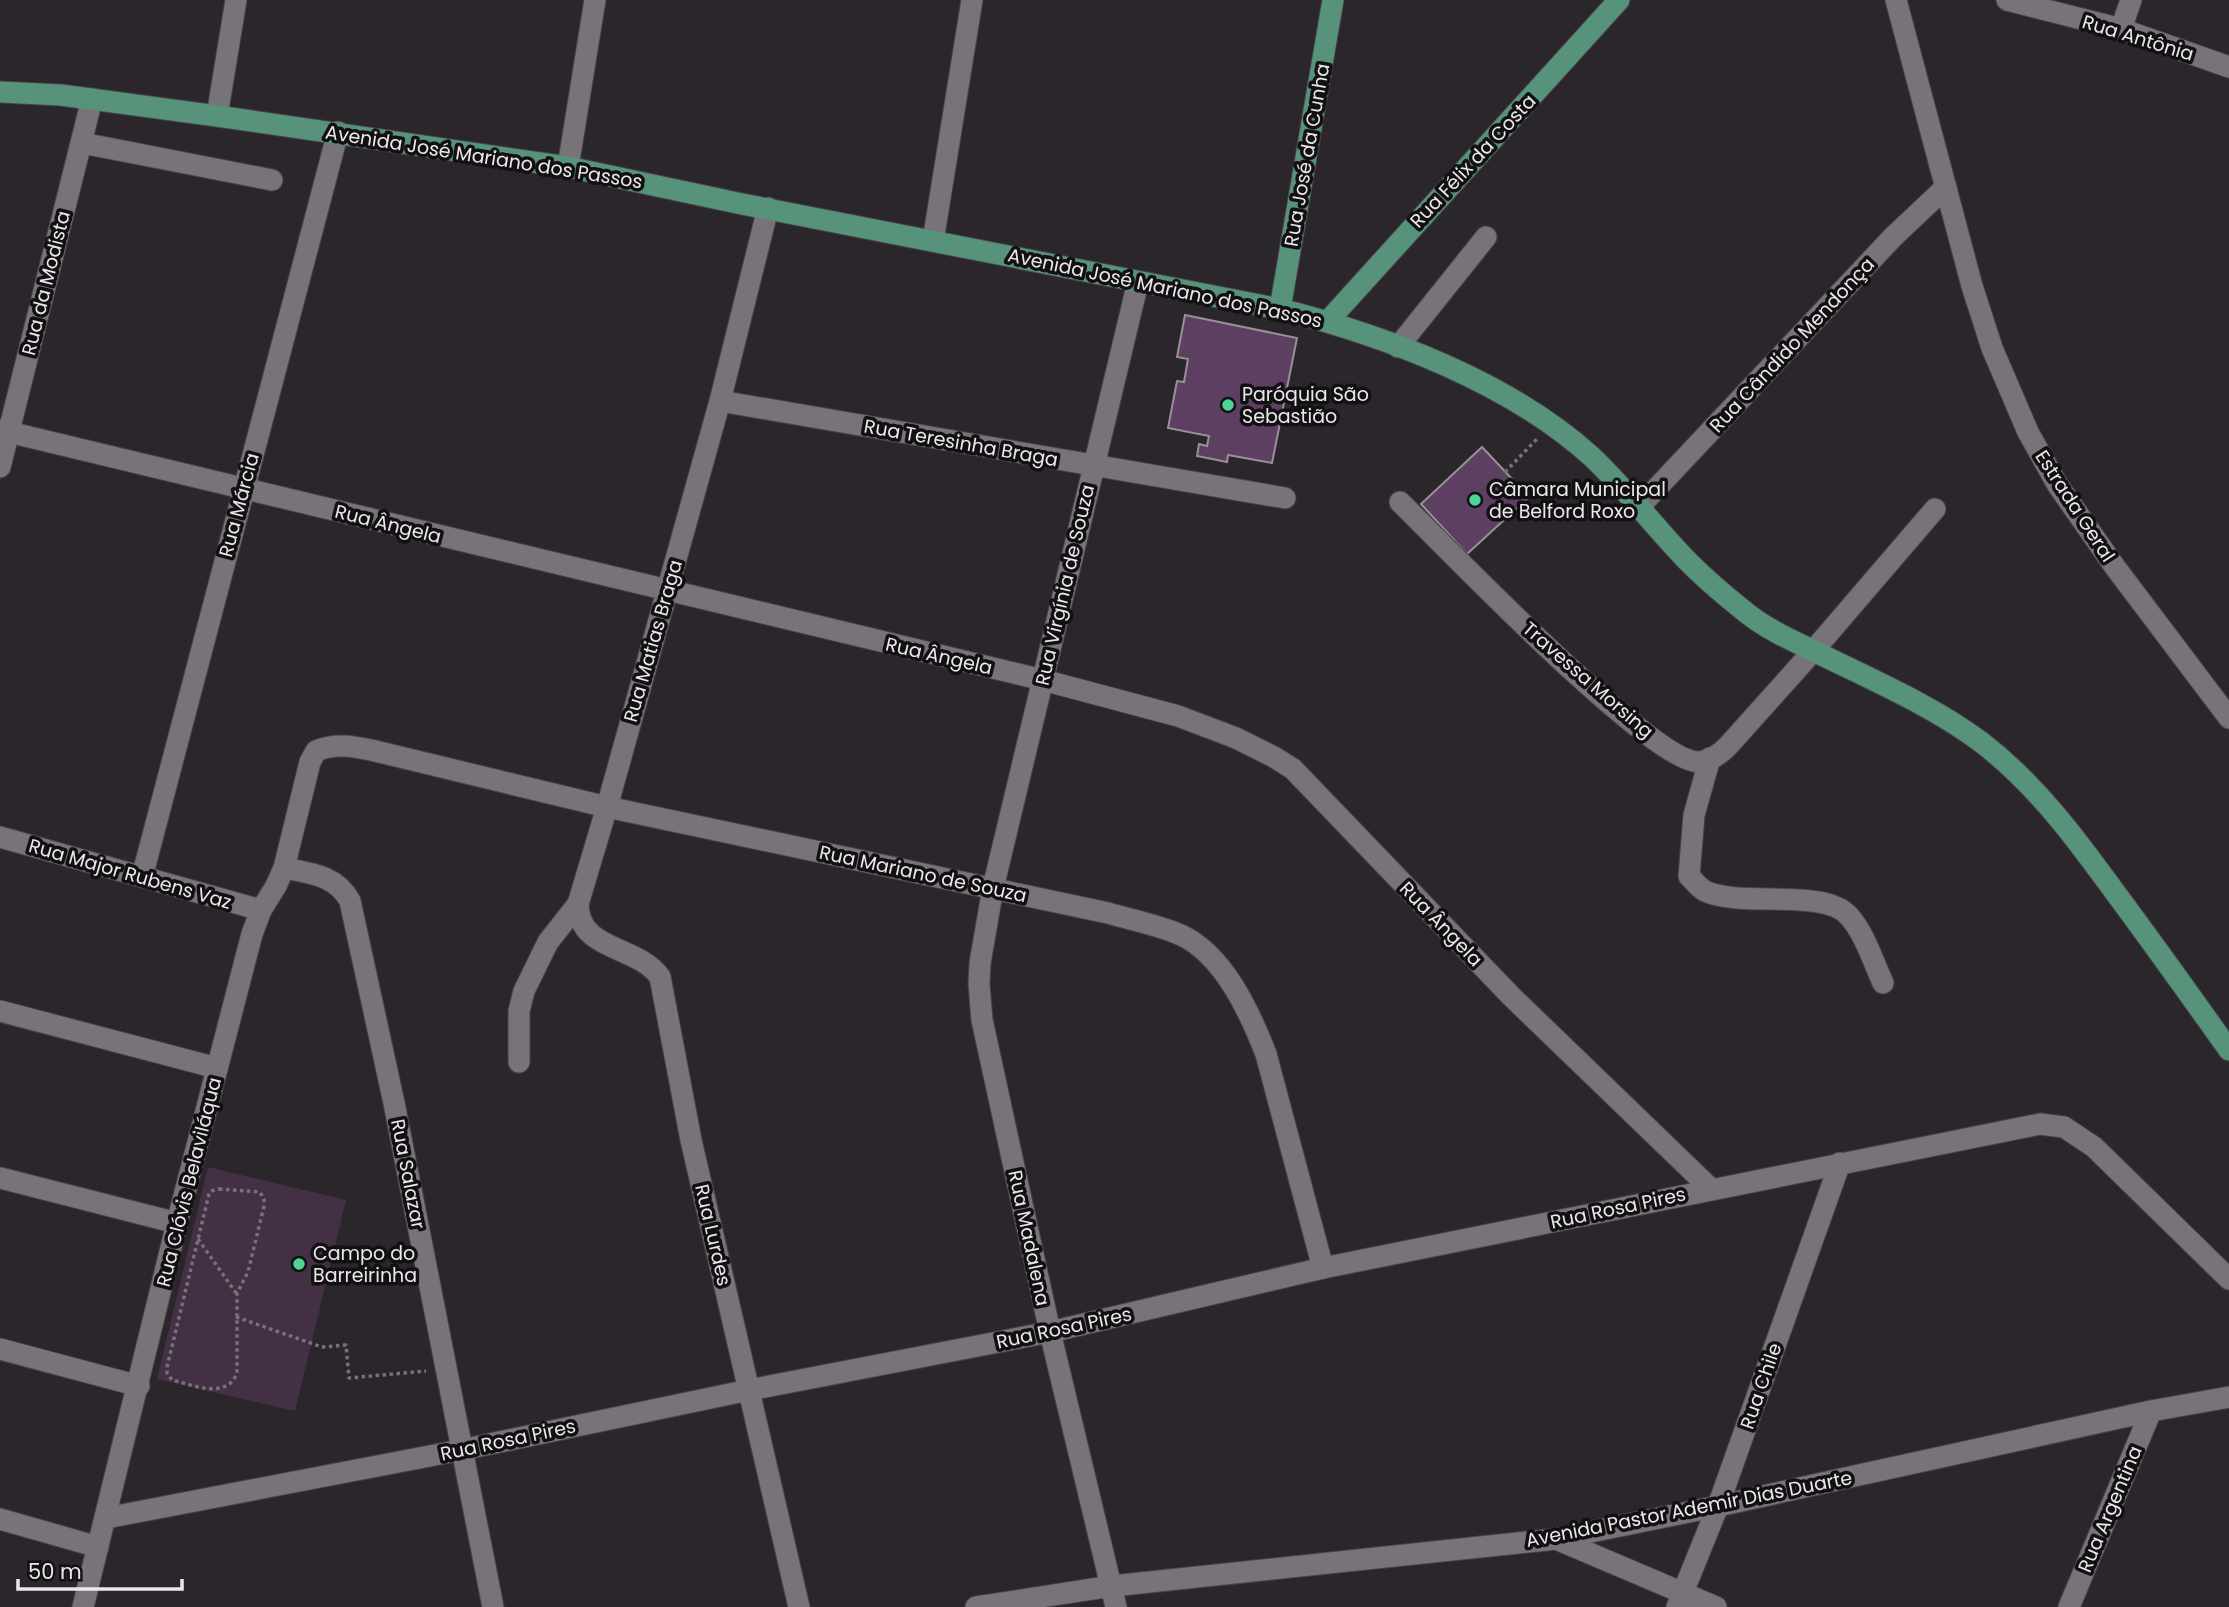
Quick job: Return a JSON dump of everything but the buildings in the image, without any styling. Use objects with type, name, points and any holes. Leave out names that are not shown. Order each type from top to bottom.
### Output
[{"type":"main road","name":"Rua José da Cunha","points":[[1280,309],[1333,0]]},
{"type":"main road","name":"Rua Félix da Costa","points":[[1328,321],[1619,0]]},
{"type":"main road","name":"Avenida José Mariano dos Passos","points":[[0,92],[92,99],[338,132],[568,167],[1280,309],[1328,321],[1398,347],[1480,383],[1536,415],[1590,456],[1640,506],[1681,555],[1753,617],[1780,634],[1953,724],[2022,777],[2059,817],[2229,1050]]},
{"type":"street","points":[[217,116],[236,0]]},
{"type":"street","points":[[568,167],[595,0]]},
{"type":"street","points":[[933,241],[972,0]]},
{"type":"street","name":"Estrada Geral","points":[[1896,0],[1972,286],[1992,348],[2028,432],[2057,484],[2229,719]]},
{"type":"street","name":"Rua Antônia","points":[[2007,0],[2120,29],[2229,67]]},
{"type":"street","points":[[2120,29],[2131,0]]},
{"type":"street","name":"Rua da Modista","points":[[0,467],[4,431],[92,99]]},
{"type":"street","name":"Rua Márcia","points":[[142,877],[338,132]]},
{"type":"street","points":[[82,143],[272,180]]},
{"type":"street","name":"Rua Cândido Mendonça","points":[[1640,506],[1893,237],[1946,187]]},
{"type":"street","name":"Rua Matias Braga","points":[[519,1062],[519,1011],[524,991],[548,942],[578,904],[720,401],[768,208]]},
{"type":"street","points":[[1398,347],[1486,237]]},
{"type":"street","name":"Rua Virgínia de Souza","points":[[993,888],[1138,282]]},
{"type":"street","name":"Rua Teresinha Braga","points":[[720,401],[1285,498]]},
{"type":"street","name":"Rua Ângela","points":[[4,431],[1042,680],[1178,716],[1236,738],[1293,769],[1511,996],[1711,1189]]},
{"type":"street","name":"Travessa Morsing","points":[[1400,502],[1564,664],[1622,714],[1665,747],[1687,759],[1700,762],[1710,758]]},
{"type":"street","points":[[1883,983],[1857,929],[1846,913],[1821,902],[1733,898],[1703,890],[1689,876],[1694,815],[1710,758],[1728,746],[1934,509]]},
{"type":"street","name":"Rua Mariano de Souza","points":[[310,762],[316,751],[327,746],[347,745],[607,807],[1108,913],[1183,936],[1208,955],[1231,982],[1253,1022],[1265,1054],[1323,1268]]},
{"type":"street","name":"Rua Clóvis Belaviláqua","points":[[83,1607],[177,1223],[252,934],[261,910],[284,868],[310,762]]},
{"type":"street","name":"Rua Major Rubens Vaz","points":[[0,838],[261,910]]},
{"type":"street","name":"Rua Salazar","points":[[284,868],[329,878],[338,884],[350,901],[394,1103],[493,1607]]},
{"type":"street","name":"Rua Madalena","points":[[993,888],[980,963],[982,1020],[1050,1332],[1114,1597]]},
{"type":"street","name":"Rua Lurdes","points":[[578,904],[583,928],[598,940],[652,966],[660,977],[691,1140],[799,1607]]},
{"type":"street","points":[[0,1011],[217,1068]]},
{"type":"street","name":"Rua Rosa Pires","points":[[106,1518],[1050,1332],[1323,1268],[2040,1124],[2058,1125],[2094,1146],[2229,1279]]},
{"type":"street","name":"Rua Chile","points":[[1680,1600],[1718,1506],[1840,1163]]},
{"type":"street","points":[[0,1178],[177,1223]]},
{"type":"street","points":[[0,1349],[139,1386]]},
{"type":"street","name":"Avenida Pastor Ademir Dias Duarte","points":[[976,1607],[1114,1597],[1556,1539],[2151,1411],[2229,1397]]},
{"type":"street","name":"Rua Argentina","points":[[2069,1607],[2151,1411]]},
{"type":"street","points":[[0,1519],[98,1547]]},
{"type":"street","points":[[1556,1539],[1680,1600],[1716,1607]]},
{"type":"path","points":[[1505,472],[1538,438]]},
{"type":"path","points":[[219,1189],[256,1191],[262,1195],[262,1214],[248,1272],[237,1293],[237,1373],[233,1382],[222,1388],[212,1389],[172,1380],[167,1367],[198,1239],[211,1191],[219,1189]]},
{"type":"path","points":[[198,1239],[237,1293]]},
{"type":"path","points":[[236,1317],[322,1347],[346,1345],[349,1378],[446,1369]]},
{"type":"shaded area","points":[[208,1167],[346,1200],[295,1411],[157,1379]]},
{"type":"place","name":"Paróquia São Sebastião","points":[[1228,405]]},
{"type":"place","name":"Câmara Municipal de Belford Roxo","points":[[1475,500]]},
{"type":"place","name":"Campo do Barreirinha","points":[[299,1264]]}]
